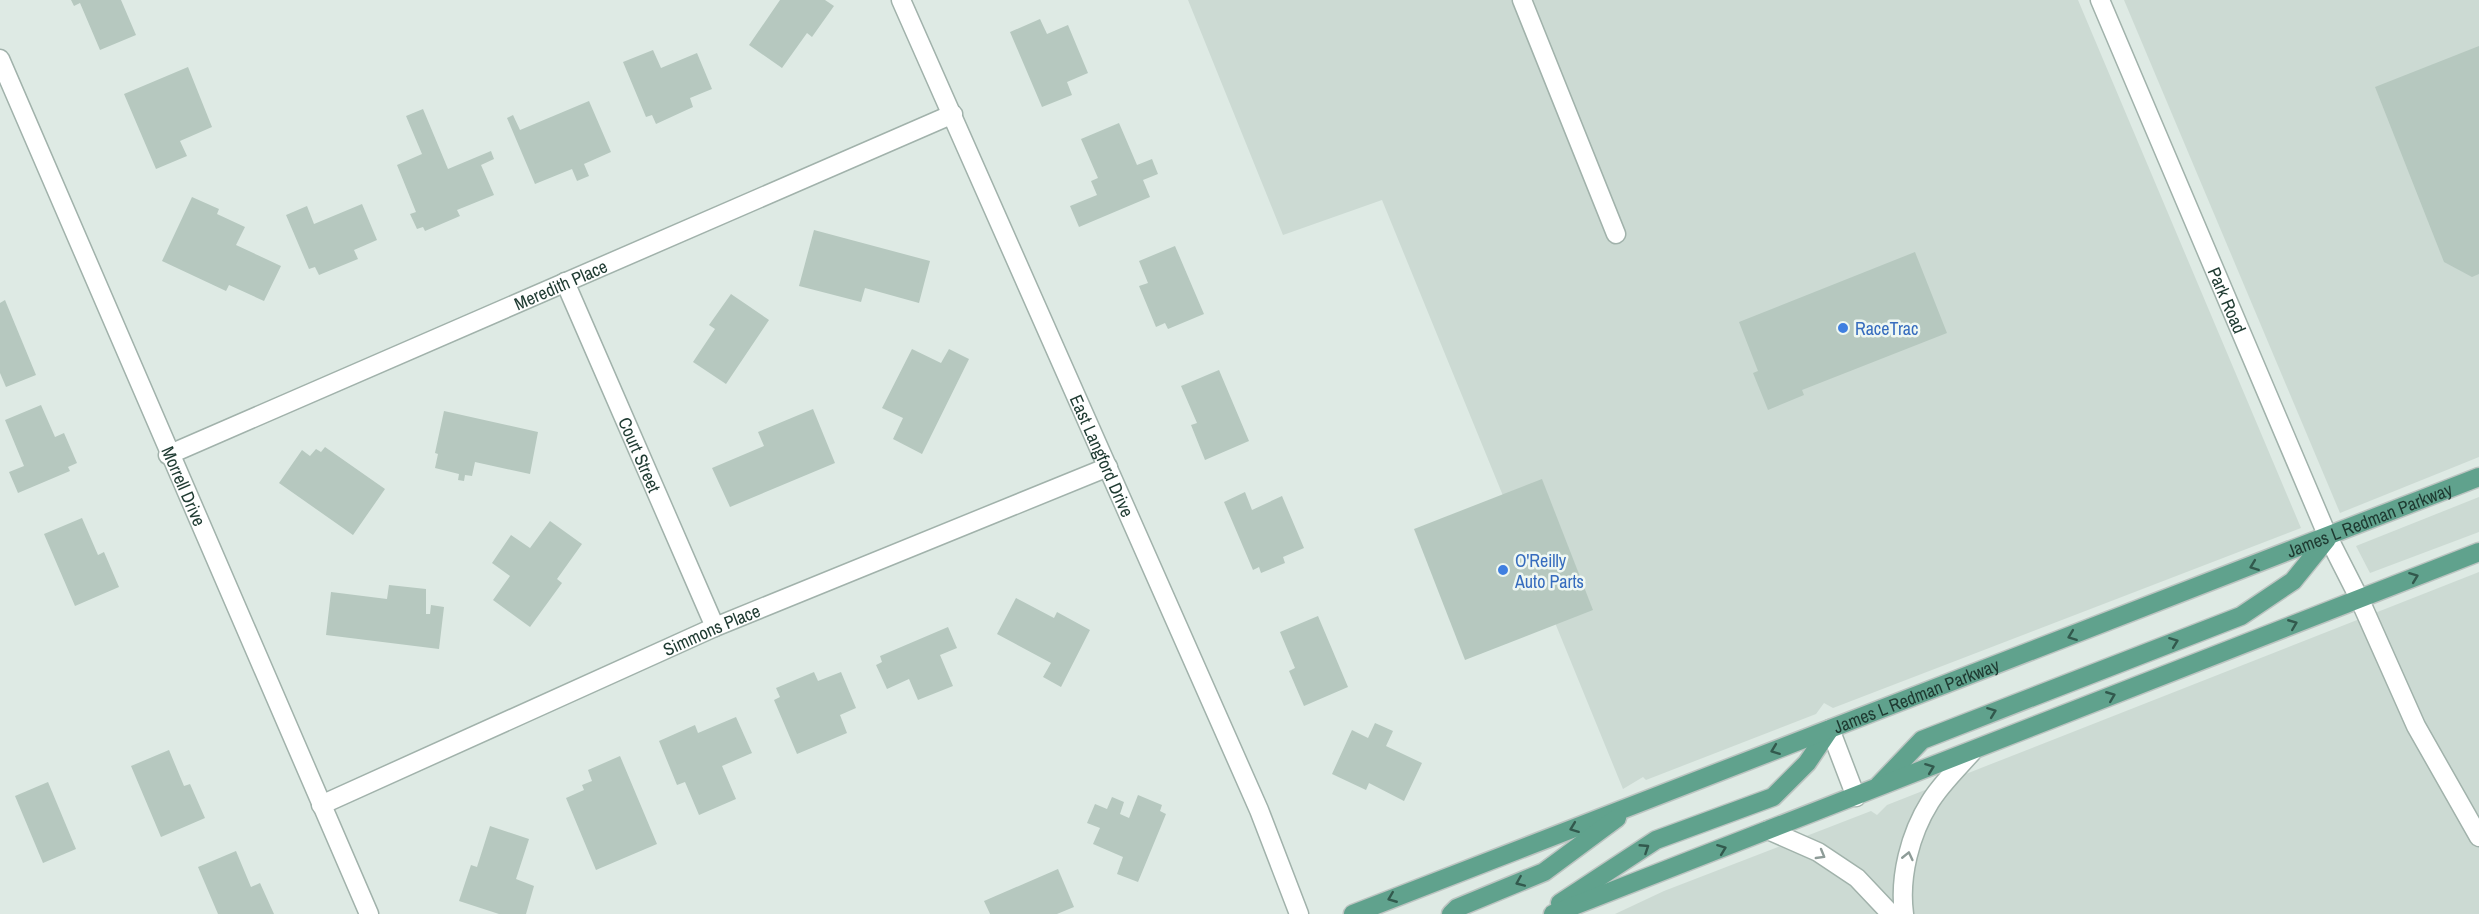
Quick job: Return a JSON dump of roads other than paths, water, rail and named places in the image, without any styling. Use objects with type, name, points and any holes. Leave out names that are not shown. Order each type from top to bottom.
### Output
[{"type":"main road","name":"James L Redman Parkway","points":[[1353,914],[2479,477]]},
{"type":"main road","points":[[1876,789],[1922,740],[2241,616],[2293,580],[2328,537]]},
{"type":"main road","points":[[1553,914],[2479,552]]},
{"type":"main road","points":[[1543,914],[1656,840],[1773,797],[1807,764],[1830,729]]},
{"type":"main road","points":[[1451,914],[1457,908],[1544,872],[1638,803]]},
{"type":"street","name":"East Langford Drive","points":[[901,0],[1259,810],[1299,914]]},
{"type":"street","points":[[1522,0],[1616,234]]},
{"type":"street","name":"Park Road","points":[[2100,0],[2328,537],[2359,598],[2416,726],[2479,837]]},
{"type":"street","name":"Morrell Drive","points":[[0,59],[168,455],[369,914]]},
{"type":"street","name":"Meredith Place","points":[[168,455],[953,114]]},
{"type":"street","name":"Court Street","points":[[565,282],[715,627]]},
{"type":"street","name":"Simmons Place","points":[[321,805],[715,627],[1108,467]]},
{"type":"street","points":[[1830,729],[1856,797]]},
{"type":"street","points":[[1904,914],[1901,896],[1908,852],[1929,802],[1972,752]]},
{"type":"street","points":[[1768,830],[1818,852],[1857,878],[1892,914]]},
{"type":"place","name":"RaceTrac","points":[[1843,328]]},
{"type":"place","name":"O'Reilly Auto Parts","points":[[1503,570]]}]
